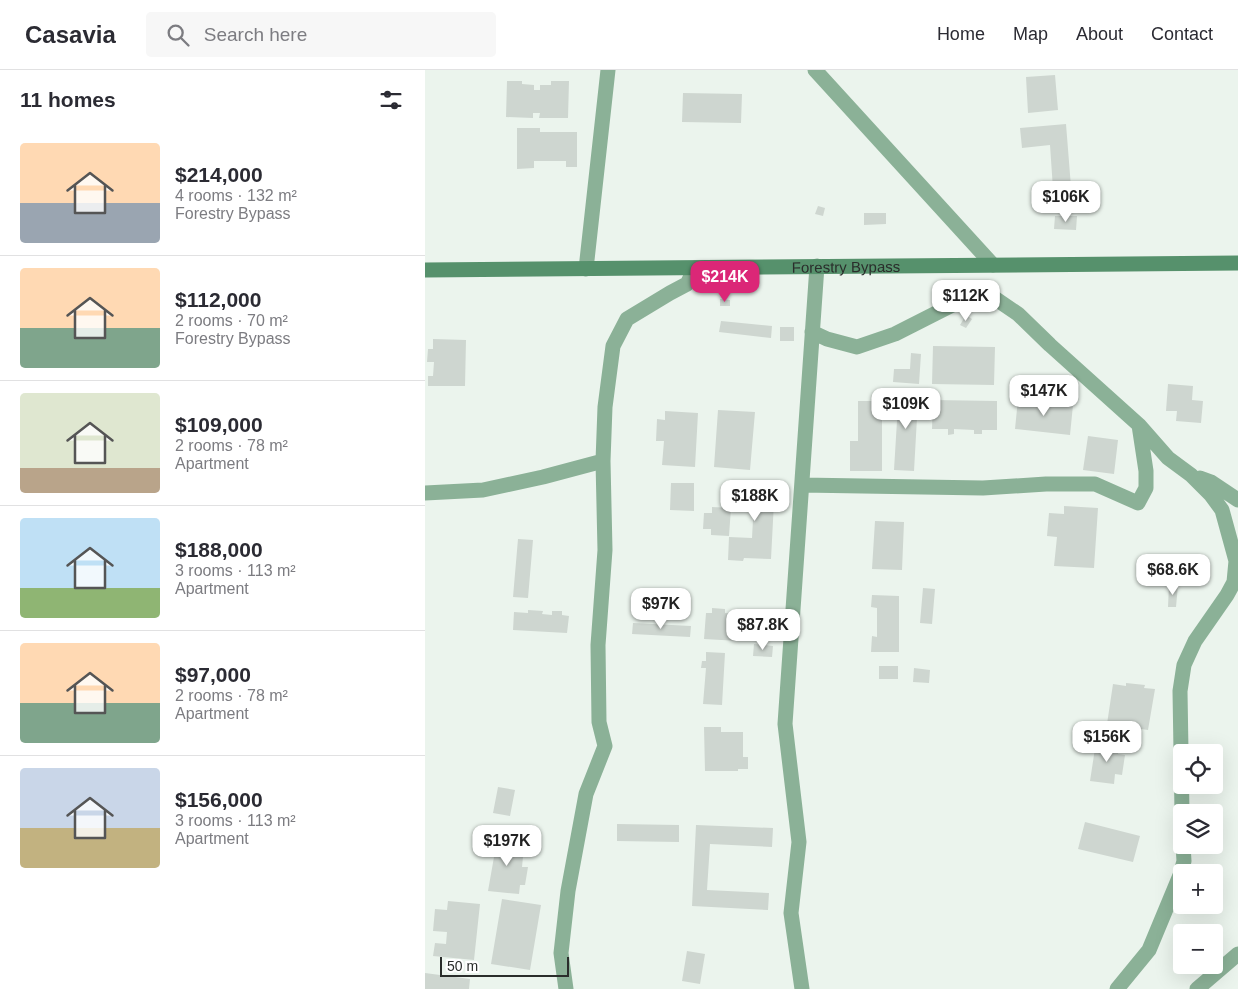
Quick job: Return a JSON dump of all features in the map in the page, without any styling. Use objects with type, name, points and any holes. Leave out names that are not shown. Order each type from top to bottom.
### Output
[{"type":"street","points":[[586,270],[608,70]]},
{"type":"street","points":[[815,70],[993,265]]},
{"type":"street","name":"Forestry Bypass","points":[[425,270],[1238,263]]},
{"type":"street","points":[[802,989],[791,914],[799,842],[785,724],[817,266]]},
{"type":"street","points":[[566,989],[561,953],[568,891],[586,794],[605,746],[599,722],[598,645],[605,550],[603,461],[605,407],[613,346],[627,319],[670,292],[687,284],[695,268]]},
{"type":"street","points":[[812,332],[827,339],[857,347],[895,334],[964,299],[993,297],[1018,314],[1139,425],[1168,458],[1191,475],[1211,495],[1222,510],[1236,561],[1234,582],[1195,641],[1184,665],[1180,691],[1182,804]]},
{"type":"street","points":[[802,484],[983,488],[1046,484],[1095,484],[1138,503],[1146,488],[1139,425]]},
{"type":"street","points":[[425,493],[483,490],[603,461]]},
{"type":"street","points":[[1191,475],[1211,482],[1238,500]]},
{"type":"street","points":[[1117,989],[1149,950],[1173,892]]},
{"type":"street","points":[[1197,989],[1238,954]]},
{"type":"building","points":[[1055,75],[1058,110],[1028,113],[1026,77]]},
{"type":"building","points":[[507,81],[522,81],[522,84],[534,85],[534,90],[540,90],[540,85],[551,85],[551,81],[569,81],[568,118],[539,118],[540,113],[533,113],[533,118],[506,117]]},
{"type":"building","points":[[683,93],[742,94],[741,123],[682,122]]},
{"type":"building","points":[[1066,124],[1071,187],[1053,189],[1050,145],[1022,148],[1020,128]]},
{"type":"building","points":[[517,128],[540,128],[540,132],[577,132],[577,167],[566,167],[566,161],[534,161],[534,168],[517,169]]},
{"type":"building","points":[[818,206],[825,208],[823,216],[815,214]]},
{"type":"building","points":[[864,213],[886,213],[886,224],[864,225]]},
{"type":"building","points":[[1055,216],[1077,216],[1076,230],[1054,229]]},
{"type":"building","points":[[720,299],[730,300],[730,306],[720,306]]},
{"type":"building","points":[[966,315],[972,319],[966,328],[960,325]]},
{"type":"building","points":[[721,321],[772,326],[771,338],[719,332]]},
{"type":"building","points":[[780,327],[794,327],[794,341],[780,341]]},
{"type":"building","points":[[433,339],[466,340],[465,386],[428,386],[428,376],[433,376],[434,362],[427,362],[428,349],[433,349]]},
{"type":"building","points":[[933,346],[995,347],[994,385],[932,384]]},
{"type":"building","points":[[911,353],[921,354],[919,384],[893,382],[894,369],[910,369]]},
{"type":"building","points":[[1168,384],[1193,386],[1192,400],[1203,401],[1201,423],[1176,421],[1177,411],[1166,411]]},
{"type":"building","points":[[899,388],[915,389],[915,400],[918,400],[914,471],[894,470]]},
{"type":"building","points":[[1018,399],[1073,405],[1070,435],[1015,429]]},
{"type":"building","points":[[933,400],[997,401],[997,430],[982,430],[982,434],[974,434],[974,430],[954,429],[954,434],[948,435],[948,429],[932,429]]},
{"type":"building","points":[[858,401],[882,401],[882,471],[850,471],[850,441],[858,441]]},
{"type":"building","points":[[718,410],[755,412],[750,470],[714,467]]},
{"type":"building","points":[[665,411],[698,413],[695,467],[662,465],[664,441],[656,441],[657,419],[665,420]]},
{"type":"building","points":[[1088,436],[1118,440],[1114,474],[1083,470]]},
{"type":"building","points":[[734,482],[775,483],[771,559],[744,558],[743,561],[728,560],[729,537],[752,538],[754,500],[733,499]]},
{"type":"building","points":[[671,483],[694,483],[694,511],[670,510]]},
{"type":"building","points":[[1064,506],[1098,508],[1094,568],[1054,566],[1057,537],[1047,536],[1049,513],[1064,514]]},
{"type":"building","points":[[712,507],[731,508],[729,536],[711,535],[711,529],[703,529],[704,513],[712,513]]},
{"type":"building","points":[[875,521],[904,522],[902,570],[872,569]]},
{"type":"building","points":[[518,539],[533,540],[528,598],[513,597]]},
{"type":"building","points":[[1169,585],[1178,585],[1176,607],[1168,607]]},
{"type":"building","points":[[923,588],[935,589],[932,624],[920,623]]},
{"type":"building","points":[[872,595],[899,596],[899,652],[871,652],[872,636],[877,637],[877,608],[871,607]]},
{"type":"building","points":[[712,608],[725,609],[725,613],[732,614],[732,623],[740,624],[739,641],[704,639],[706,613],[712,613]]},
{"type":"building","points":[[528,610],[543,611],[542,614],[552,615],[552,611],[562,611],[562,615],[569,616],[567,633],[513,630],[514,612],[528,613]]},
{"type":"building","points":[[633,623],[691,626],[690,637],[632,634]]},
{"type":"building","points":[[754,644],[773,646],[772,657],[753,656]]},
{"type":"building","points":[[706,652],[725,653],[722,705],[703,704],[706,668],[701,668],[702,661],[706,661]]},
{"type":"building","points":[[879,666],[898,666],[898,679],[879,679]]},
{"type":"building","points":[[914,668],[930,670],[929,683],[913,682]]},
{"type":"building","points":[[1126,683],[1145,685],[1144,688],[1155,689],[1148,730],[1107,724],[1113,684],[1126,686]]},
{"type":"building","points":[[704,727],[721,727],[721,732],[743,732],[743,757],[748,757],[748,769],[738,769],[738,771],[705,771]]},
{"type":"building","points":[[1096,742],[1120,745],[1118,754],[1125,755],[1122,775],[1115,774],[1114,784],[1090,781]]},
{"type":"building","points":[[498,787],[515,790],[510,816],[493,813]]},
{"type":"building","points":[[1085,822],[1140,836],[1133,862],[1078,849]]},
{"type":"building","points":[[617,824],[679,825],[679,842],[617,841]]},
{"type":"building","points":[[696,825],[773,828],[772,847],[710,844],[707,890],[769,893],[768,910],[692,906]]},
{"type":"building","points":[[492,838],[512,840],[511,844],[524,846],[522,867],[528,867],[525,885],[520,885],[519,894],[488,891],[494,857],[490,856]]},
{"type":"building","points":[[502,899],[541,905],[530,970],[491,964]]},
{"type":"building","points":[[448,901],[480,904],[474,960],[433,956],[435,943],[446,944],[447,932],[433,931],[435,909],[447,910]]},
{"type":"building","points":[[687,951],[705,954],[700,984],[682,981]]},
{"type":"building","points":[[425,973],[470,979],[469,989],[425,989]]}]
